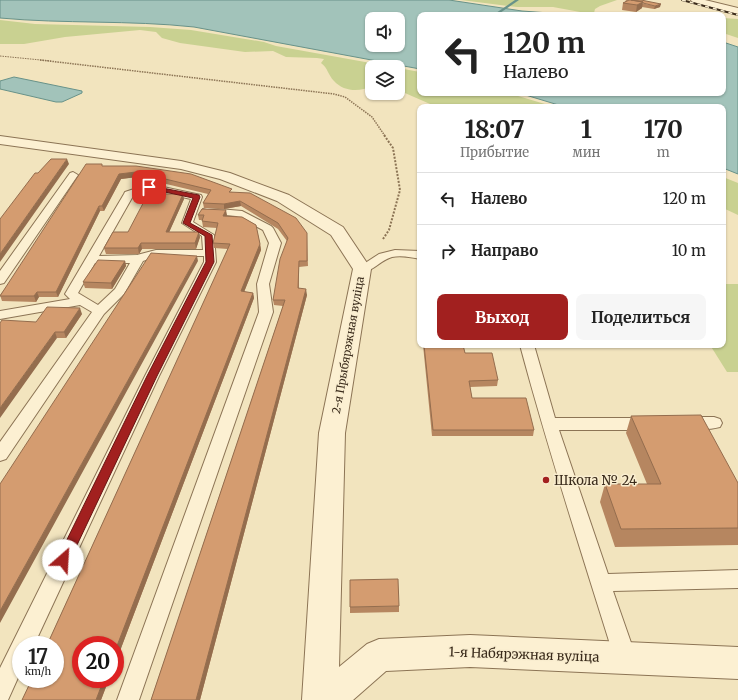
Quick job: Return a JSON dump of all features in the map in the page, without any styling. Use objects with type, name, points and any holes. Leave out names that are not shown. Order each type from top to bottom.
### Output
[{"type":"street","points":[[695,0],[738,11]]},
{"type":"street","name":"2-я Прыбярэжная вуліца","points":[[0,140],[181,165],[225,176],[283,198],[337,231],[362,269],[332,433],[320,700]]},
{"type":"street","name":"1-я Набярэжная вуліца","points":[[326,700],[379,655],[470,651],[738,663]]},
{"type":"lane","points":[[0,280],[73,175]]},
{"type":"lane","points":[[27,636],[152,376],[210,262],[208,235],[187,223],[197,197],[149,187],[129,194],[71,294],[99,311]]},
{"type":"lane","points":[[128,700],[266,312],[263,284],[275,243],[267,228],[238,213],[191,211]]},
{"type":"lane","points":[[362,269],[382,255],[404,252],[417,254]]},
{"type":"lane","points":[[90,260],[138,258],[156,253],[210,253]]},
{"type":"lane","points":[[0,455],[99,311],[120,291],[138,258]]},
{"type":"lane","points":[[0,315],[82,301]]},
{"type":"lane","points":[[528,348],[549,424],[624,657]]},
{"type":"lane","points":[[549,424],[714,423]]},
{"type":"lane","points":[[600,583],[738,579]]},
{"type":"lane","points":[[0,692],[12,667]]},
{"type":"path","points":[[0,56],[67,62],[334,94],[345,97],[372,117],[393,148],[400,190],[389,230],[362,269]]},
{"type":"green space","points":[[461,0],[617,0],[600,6],[595,9],[594,12],[580,12],[553,7],[517,7]]},
{"type":"green space","points":[[726,18],[738,19],[738,38],[726,34]]},
{"type":"green space","points":[[0,20],[35,24],[150,27],[191,30],[264,42],[276,46],[365,62],[365,88],[352,90],[338,85],[321,63],[324,59],[286,57],[273,51],[245,52],[180,43],[162,38],[156,32],[140,30],[65,37],[24,44],[0,44]]},
{"type":"green space","points":[[405,69],[417,71],[417,96],[518,96],[545,104],[430,104],[405,93]]},
{"type":"green space","points":[[726,178],[738,183],[738,215],[726,209]]},
{"type":"green space","points":[[726,284],[738,284],[738,372],[727,372],[712,348],[726,348]]},
{"type":"water","points":[[0,0],[449,0],[536,12],[417,12],[417,68],[405,66],[405,60],[372,60],[194,27],[146,23],[48,21],[0,18]]},
{"type":"water","points":[[726,43],[738,47],[738,174],[726,169],[726,104],[555,104],[529,96],[726,96]]},
{"type":"water","points":[[14,77],[82,91],[82,93],[62,102],[56,102],[0,89],[0,81]]},
{"type":"building","points":[[629,0],[643,2],[637,5],[623,3]]},
{"type":"building","points":[[631,0],[641,0],[661,4],[655,6]]},
{"type":"building","points":[[51,159],[67,159],[0,254],[0,219],[35,173],[38,173]]},
{"type":"building","points":[[86,164],[102,164],[102,166],[136,166],[191,174],[232,189],[229,192],[250,193],[296,218],[307,233],[307,261],[299,261],[298,288],[306,289],[196,700],[151,700],[285,300],[273,300],[280,259],[288,238],[278,223],[240,201],[224,204],[203,203],[211,190],[136,172],[119,174],[102,206],[99,206],[56,292],[37,292],[34,296],[0,296]]},
{"type":"building","points":[[150,190],[167,190],[165,194],[183,194],[166,232],[199,232],[195,243],[141,243],[138,248],[104,248],[113,232],[128,232]]},
{"type":"building","points":[[202,209],[226,210],[223,216],[242,217],[256,225],[260,244],[241,291],[253,293],[121,636],[72,636],[72,688],[101,688],[96,700],[22,700],[28,688],[64,688],[64,636],[51,636],[230,244],[213,243],[218,223],[202,221],[204,215],[198,215]]},
{"type":"building","points":[[151,253],[197,256],[0,611],[0,484]]},
{"type":"building","points":[[98,260],[125,261],[111,283],[83,282]]},
{"type":"building","points":[[47,307],[80,308],[64,332],[55,332],[0,408],[0,323],[2,320],[36,322]]},
{"type":"building","points":[[424,348],[464,348],[465,353],[492,353],[498,380],[469,381],[472,398],[526,398],[534,430],[433,430]]},
{"type":"building","points":[[701,415],[738,483],[738,528],[621,529],[605,484],[661,484],[631,416]]},
{"type":"building","points":[[398,579],[399,606],[350,607],[350,580]]},
{"type":"waterway","points":[[499,12],[517,0]]},
{"type":"railway","points":[[682,0],[738,15]]},
{"type":"place","name":"Школа № 24","points":[[546,480]]},
{"type":"route","points":[[63,560],[152,376],[210,262],[208,235],[187,223],[197,197],[149,187]]}]
